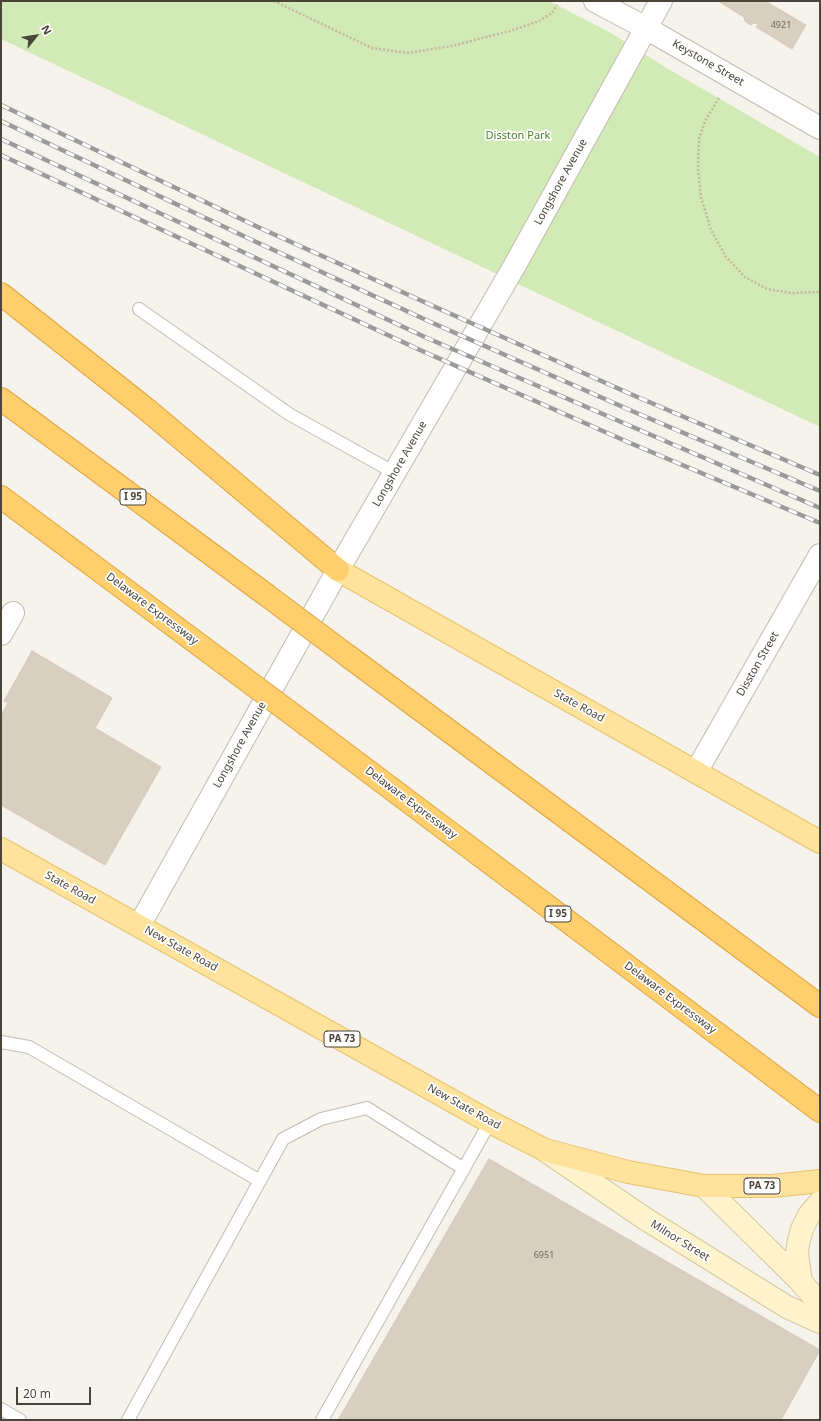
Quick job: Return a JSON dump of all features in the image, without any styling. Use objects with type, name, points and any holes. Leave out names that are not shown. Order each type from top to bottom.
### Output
[{"type":"highway","points":[[1,294],[145,408],[338,570]]},
{"type":"highway","name":"I 95","points":[[1,399],[820,1006]]},
{"type":"highway","name":"Delaware Expressway","points":[[1,497],[814,1107]]},
{"type":"main road","name":"State Road","points":[[338,570],[820,842]]},
{"type":"main road","name":"State Road","points":[[1,849],[139,926]]},
{"type":"main road","name":"New State Road","points":[[139,926],[490,1122],[545,1150],[628,1172],[704,1186],[773,1186],[820,1181]]},
{"type":"main road","name":"Milnor Street","points":[[545,1150],[644,1218],[788,1307],[820,1322]]},
{"type":"main road","points":[[704,1186],[801,1282],[820,1304]]},
{"type":"main road","points":[[801,1282],[797,1254],[798,1244],[802,1229],[809,1215],[820,1202]]},
{"type":"street","name":"Keystone Street","points":[[595,1],[646,28],[820,128]]},
{"type":"street","name":"Longshore Avenue","points":[[139,926],[338,570],[515,265],[661,1]]},
{"type":"street","name":"Disston Street","points":[[696,772],[820,555]]},
{"type":"street","points":[[1,634],[13,613]]},
{"type":"lane","points":[[139,309],[289,414],[395,473]]},
{"type":"lane","points":[[1,1042],[30,1047],[260,1181]]},
{"type":"lane","points":[[128,1420],[283,1139],[321,1119],[367,1108],[464,1169]]},
{"type":"lane","points":[[322,1420],[490,1122]]},
{"type":"lane","points":[[1,1408],[20,1420]]},
{"type":"path","points":[[275,1],[372,48],[408,53],[451,46],[510,31],[539,21],[552,13],[556,5]]},
{"type":"path","points":[[731,77],[705,121],[699,139],[698,169],[701,197],[711,230],[726,257],[745,277],[767,289],[791,293],[820,292]]},
{"type":"green space","name":"Disston Park","points":[[1,1],[549,1],[611,33],[665,67],[820,157],[820,427],[1,39]]},
{"type":"building","points":[[718,1],[765,1],[806,25],[792,49],[756,27],[758,24],[755,23],[750,25],[745,21],[744,17]]},
{"type":"building","points":[[32,651],[112,698],[95,728],[161,767],[105,865],[1,805],[1,715],[8,703],[4,701]]},
{"type":"building","points":[[489,1159],[820,1350],[781,1420],[338,1420]]},
{"type":"railway","points":[[1,105],[260,228],[635,396],[820,475]]},
{"type":"railway","points":[[1,121],[254,241],[435,324],[632,411],[820,491]]},
{"type":"railway","points":[[1,139],[427,338],[820,508]]},
{"type":"railway","points":[[1,155],[420,350],[630,443],[820,523]]}]
